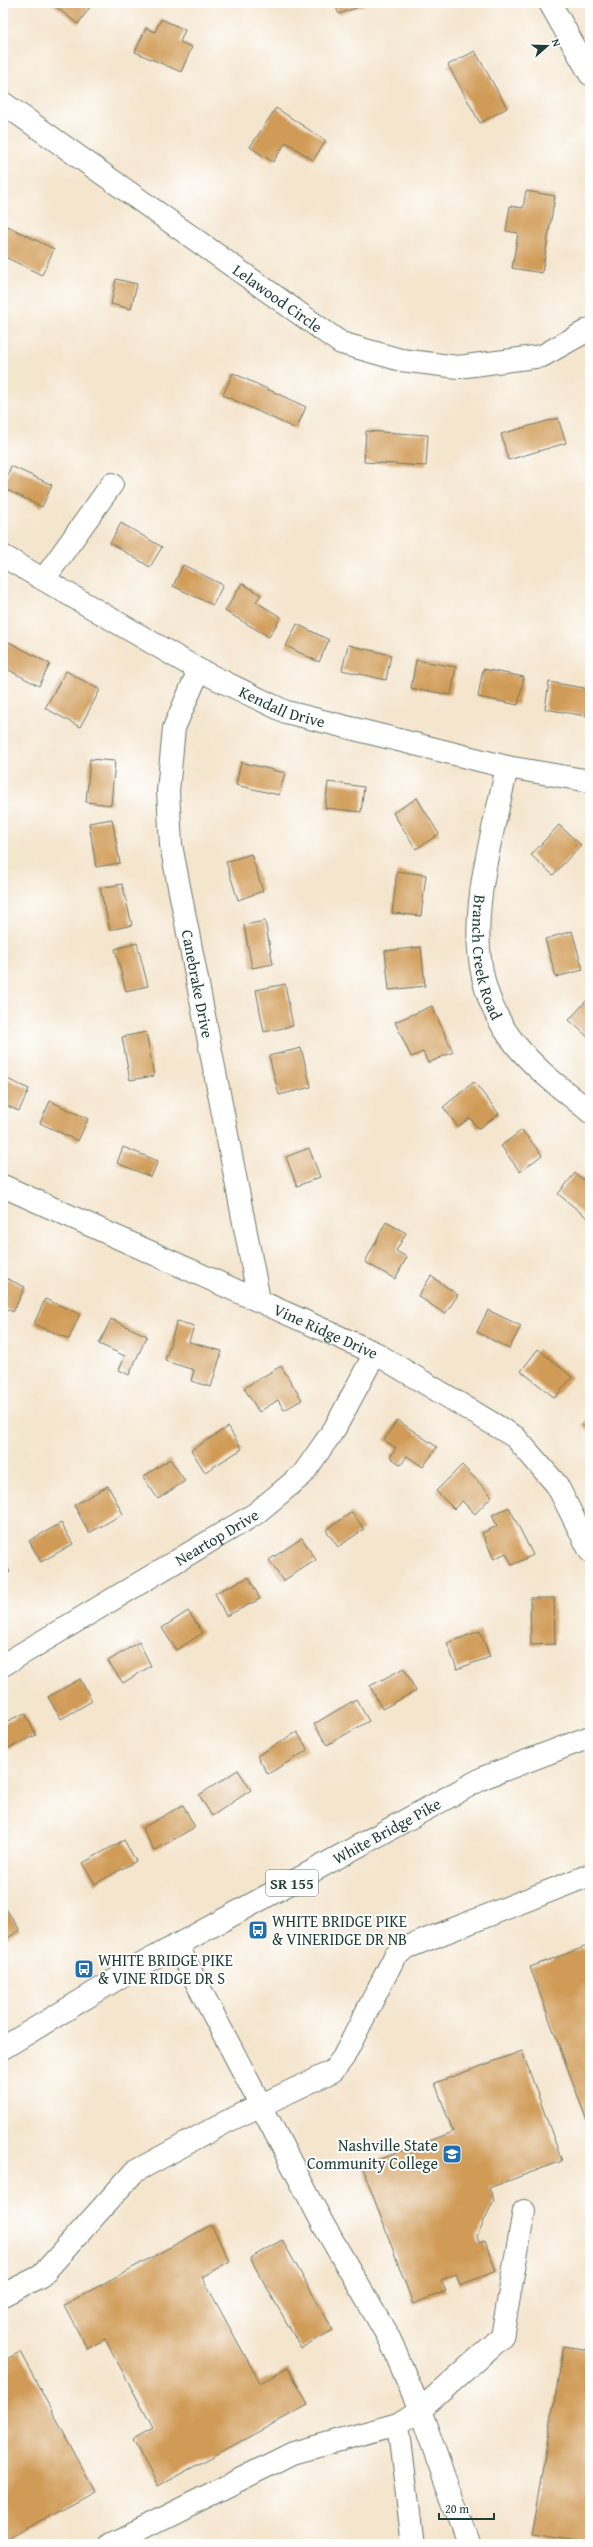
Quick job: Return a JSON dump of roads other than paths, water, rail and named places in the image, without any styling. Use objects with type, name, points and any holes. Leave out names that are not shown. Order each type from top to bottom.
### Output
[{"type":"street","points":[[550,3],[590,74]]},
{"type":"street","name":"Lelawood Circle","points":[[3,103],[341,343],[401,360],[458,367],[542,356],[590,329]]},
{"type":"street","points":[[44,579],[112,484]]},
{"type":"street","name":"Kendall Drive","points":[[3,556],[199,670],[286,712],[507,767],[590,782]]},
{"type":"street","name":"Canebrake Drive","points":[[199,670],[174,728],[168,791],[171,845],[259,1300]]},
{"type":"street","name":"Branch Creek Road","points":[[507,767],[480,897],[477,944],[483,984],[496,1018],[516,1045],[548,1077],[590,1112]]},
{"type":"street","name":"Vine Ridge Drive","points":[[3,1186],[375,1353],[515,1437],[557,1485],[590,1551]]},
{"type":"street","name":"Neartop Drive","points":[[3,1665],[255,1514],[303,1474],[335,1428],[375,1353]]},
{"type":"street","name":"White Bridge Pike","points":[[3,2048],[177,1945],[485,1777],[590,1737]]},
{"type":"street","points":[[3,2296],[41,2276],[134,2172],[226,2122],[261,2107],[333,2071],[343,2058],[395,1956],[408,1947],[590,1875]]},
{"type":"street","points":[[177,1945],[324,2226],[390,2340],[420,2410],[468,2544]]},
{"type":"street","points":[[111,2544],[293,2453],[398,2424],[420,2410],[502,2337],[524,2211]]},
{"type":"street","points":[[398,2424],[413,2544]]},
{"type":"place","name":"WHITE BRIDGE PIKE & VINERIDGE DR NB","points":[[258,1930]]},
{"type":"place","name":"WHITE BRIDGE PIKE & VINE RIDGE DR S","points":[[84,1969]]},
{"type":"place","name":"Nashville State Community College","points":[[452,2154]]}]
